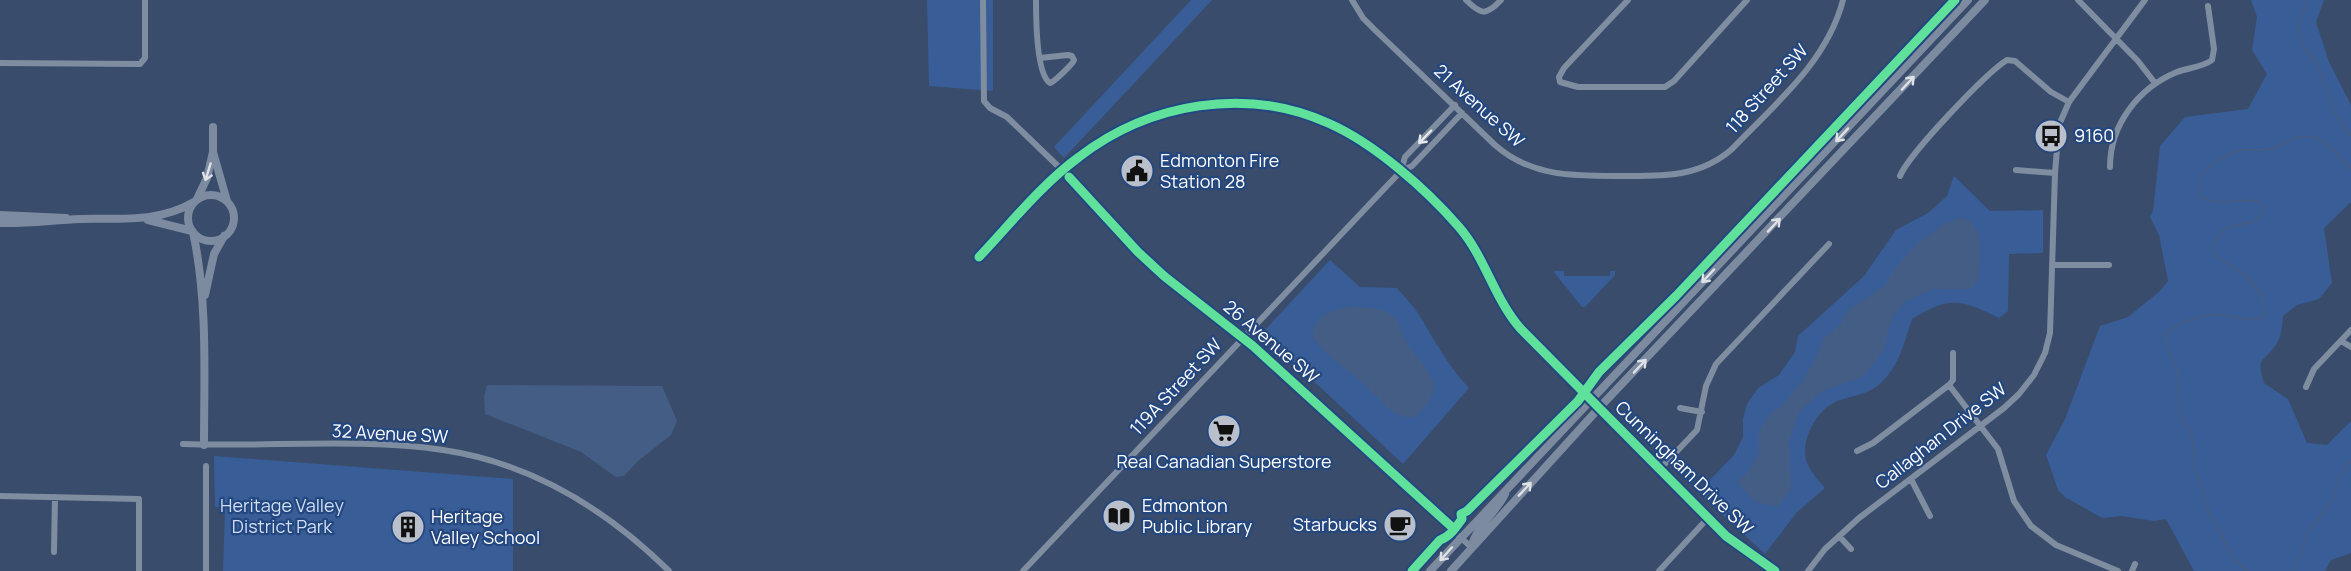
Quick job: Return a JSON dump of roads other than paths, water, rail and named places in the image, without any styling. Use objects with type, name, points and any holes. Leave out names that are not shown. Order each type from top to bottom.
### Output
[{"type":"main road","points":[[1431,571],[1968,0]]},
{"type":"main road","points":[[1451,571],[1599,408],[1985,0]]},
{"type":"main road","points":[[204,445],[204,302],[201,268],[188,219],[207,178],[213,153],[213,126]]},
{"type":"main road","points":[[204,302],[214,254],[232,225],[233,219],[233,212],[227,201],[213,153]]},
{"type":"main road","points":[[0,232],[4,223],[77,219],[144,219],[174,212],[212,195],[227,201]]},
{"type":"main road","points":[[0,215],[77,219]]},
{"type":"main road","points":[[144,219],[193,232],[199,237],[212,240],[225,235]]},
{"type":"main road","points":[[1472,548],[1474,536],[1500,505],[1508,487]]},
{"type":"street","points":[[0,63],[140,63],[145,58],[145,0]]},
{"type":"street","name":"26 Avenue SW","points":[[983,0],[984,101],[990,108],[1007,117],[1062,170],[1138,252],[1164,276],[1243,338],[1320,405],[1472,548]]},
{"type":"street","points":[[1036,0],[1040,58],[1045,78],[1050,83],[1054,82],[1073,64],[1074,60],[1068,55],[1040,58]]},
{"type":"street","name":"21 Avenue SW","points":[[1352,0],[1369,24],[1505,153],[1527,166],[1571,176],[1687,174]]},
{"type":"street","points":[[1466,0],[1477,10],[1484,12],[1491,10],[1501,0]]},
{"type":"street","points":[[1628,0],[1564,68],[1559,80],[1566,85],[1578,87],[1665,87],[1674,81],[1747,0]]},
{"type":"street","name":"118 Street SW","points":[[1687,174],[1710,165],[1724,156],[1806,71],[1830,36],[1843,0]]},
{"type":"street","points":[[2078,0],[2138,61],[2155,83]]},
{"type":"street","name":"Callaghan Drive SW","points":[[1808,571],[1839,536],[2019,394],[2041,362],[2048,342],[2051,322],[2055,173],[2059,125],[2069,102],[2145,0]]},
{"type":"street","points":[[2110,167],[2111,147],[2120,123],[2134,103],[2155,83],[2212,60],[2214,49],[2208,6]]},
{"type":"street","points":[[1900,176],[1911,157],[1988,75],[2007,60],[2015,61],[2051,92],[2069,102]]},
{"type":"street","name":"Cunningham Drive SW","points":[[979,257],[1062,170],[1106,139],[1148,119],[1192,106],[1231,103],[1280,107],[1329,123],[1370,146],[1401,171],[1458,226],[1469,240],[1500,301],[1514,321],[1708,518],[1737,545],[1775,571]]},
{"type":"street","name":"119A Street SW","points":[[1401,171],[1405,157],[1455,105]]},
{"type":"street","name":"119A Street SW","points":[[1023,571],[1401,171],[1412,166],[1462,112]]},
{"type":"street","points":[[2016,170],[2055,173]]},
{"type":"street","points":[[1660,469],[1699,426],[1706,386],[1720,359],[1829,244]]},
{"type":"street","points":[[2053,265],[2109,265]]},
{"type":"street","points":[[2306,387],[2314,369],[2351,330]]},
{"type":"street","points":[[2341,341],[2351,347]]},
{"type":"street","points":[[1857,451],[1873,443],[1950,386],[1953,380],[1953,353]]},
{"type":"street","points":[[1950,386],[1998,449],[2014,501],[2031,526],[2056,545],[2118,571]]},
{"type":"street","points":[[1680,408],[1702,412]]},
{"type":"street","name":"32 Avenue SW","points":[[183,444],[392,446],[445,450],[487,460],[538,478],[584,502],[619,527],[669,571]]},
{"type":"street","points":[[206,466],[206,571]]},
{"type":"street","points":[[1911,479],[1930,516]]},
{"type":"street","points":[[0,496],[139,500],[139,571]]},
{"type":"street","points":[[54,552],[55,497]]},
{"type":"street","points":[[1659,571],[1708,518]]},
{"type":"street","points":[[1839,536],[1851,549]]},
{"type":"waterway","points":[[2307,0],[2298,29],[2303,47],[2316,61],[2336,115],[2351,136]]},
{"type":"waterway","points":[[2248,571],[2235,561],[2206,506],[2203,489],[2195,471],[2192,435],[2180,416],[2178,372],[2166,343],[2166,333],[2185,322],[2207,315],[2247,319],[2264,317],[2263,295],[2242,273],[2216,256],[2212,246],[2225,228],[2256,221],[2263,212],[2260,202],[2245,200],[2217,202],[2201,197],[2200,180],[2209,167],[2237,151],[2266,150],[2306,136],[2324,142],[2351,169]]},
{"type":"waterway","points":[[2294,571],[2308,533],[2332,500],[2345,467],[2351,460]]},
{"type":"place","name":"9160","points":[[2051,136]]},
{"type":"place","name":"Edmonton Fire Station 28","points":[[1137,171]]},
{"type":"place","name":"Real Canadian Superstore","points":[[1224,431]]},
{"type":"place","name":"Edmonton Public Library","points":[[1119,516]]},
{"type":"place","name":"Starbucks","points":[[1400,525]]},
{"type":"place","name":"Heritage Valley School","points":[[408,527]]},
{"type":"park label","name":"Heritage Valley District Park","points":[[282,516]]}]
